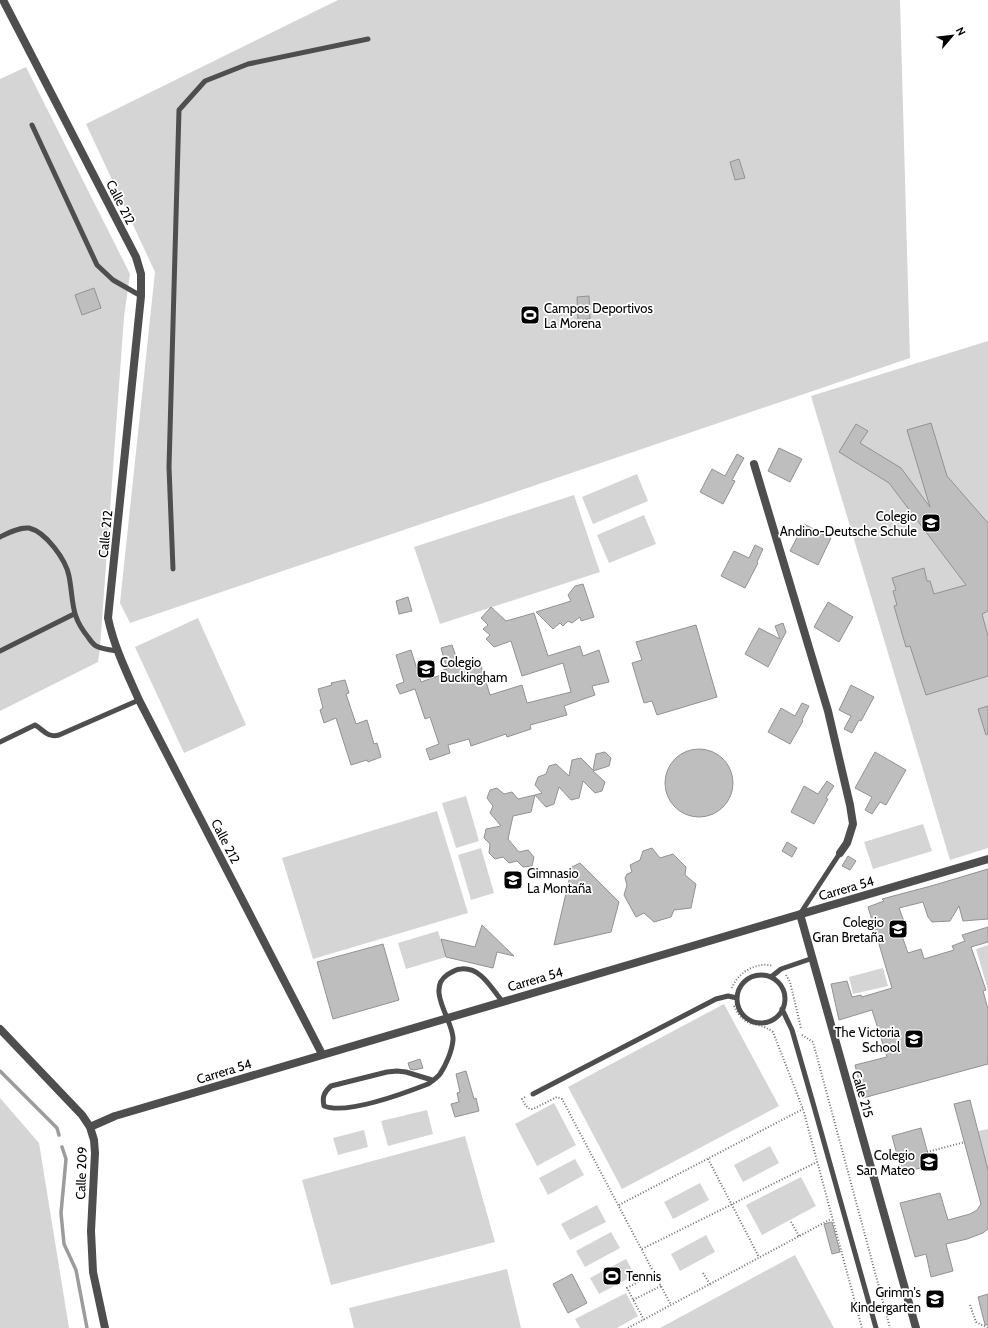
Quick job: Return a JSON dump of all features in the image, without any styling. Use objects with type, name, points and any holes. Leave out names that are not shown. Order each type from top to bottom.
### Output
[{"type":"street","name":"Calle 212","points":[[3,0],[136,257],[141,274],[141,296],[108,618],[112,637],[139,700],[322,1054]]},
{"type":"street","points":[[754,464],[828,711],[850,805],[853,824],[847,843],[840,853]]},
{"type":"street","name":"Carrera 54","points":[[90,1127],[115,1116],[322,1054],[988,859]]},
{"type":"street","name":"Calle 215","points":[[800,914],[916,1328]]},
{"type":"street","name":"Calle 209","points":[[0,1029],[82,1115],[90,1127],[96,1153],[91,1231],[93,1272],[105,1328]]},
{"type":"lane","points":[[173,569],[169,467],[179,110],[205,81],[248,64],[368,39]]},
{"type":"lane","points":[[32,125],[97,265],[113,280],[141,296]]},
{"type":"lane","points":[[0,537],[13,531],[29,528],[40,534],[54,547],[63,560],[69,575],[74,614],[80,628],[95,645],[100,648],[117,651]]},
{"type":"lane","points":[[0,651],[74,614]]},
{"type":"lane","points":[[0,742],[35,725],[47,735],[59,735],[139,700]]},
{"type":"lane","points":[[800,914],[840,853]]},
{"type":"lane","points":[[771,977],[781,970],[813,958]]},
{"type":"lane","points":[[432,1080],[406,1072],[387,1072],[331,1086],[322,1098],[324,1106],[331,1109],[339,1109],[377,1102],[428,1084],[439,1074],[452,1046],[454,1038],[446,1018],[439,992],[440,985],[444,978],[456,969],[464,968],[479,974],[502,1001]]},
{"type":"lane","points":[[762,975],[771,977],[783,990],[785,1000],[782,1009],[777,1016],[769,1021],[760,1023],[751,1020],[743,1015],[739,1007],[737,998],[739,989],[744,981],[752,976],[762,975]]},
{"type":"lane","points":[[533,1094],[716,999],[728,996],[737,998]]},
{"type":"lane","points":[[782,1009],[792,1030],[876,1328]]},
{"type":"path","points":[[533,1094],[522,1099],[526,1107],[530,1109],[556,1097],[560,1097],[562,1099],[671,1305]]},
{"type":"path","points":[[619,1205],[803,1109]]},
{"type":"path","points":[[927,1152],[965,1142]]},
{"type":"path","points":[[708,1159],[759,1258]]},
{"type":"path","points":[[642,1249],[817,1162]]},
{"type":"path","points":[[628,1328],[832,1218]]},
{"type":"path","points":[[791,1222],[799,1236]]},
{"type":"path","points":[[644,1320],[626,1288],[655,1273]]},
{"type":"path","points":[[703,1273],[710,1284]]},
{"type":"path","points":[[633,1300],[661,1286]]},
{"type":"path","points":[[970,1304],[976,1322],[988,1328]]},
{"type":"shaded area","name":"Campos Deportivos La Morena","points":[[338,0],[900,0],[910,358],[130,623],[120,603],[155,272],[86,124]]},
{"type":"shaded area","points":[[26,67],[130,274],[124,317],[98,662],[0,711],[0,79]]},
{"type":"shaded area","points":[[988,341],[988,848],[950,860],[811,396]]},
{"type":"shaded area","points":[[637,474],[648,501],[593,524],[582,497]]},
{"type":"shaded area","points":[[574,495],[600,572],[440,624],[414,547]]},
{"type":"shaded area","points":[[644,515],[656,544],[609,563],[597,535]]},
{"type":"shaded area","points":[[198,618],[246,725],[184,753],[135,647]]},
{"type":"shaded area","points":[[466,796],[479,841],[456,848],[442,803]]},
{"type":"shaded area","points":[[437,811],[468,913],[313,959],[282,858]]},
{"type":"shaded area","points":[[923,824],[932,851],[873,869],[864,842]]},
{"type":"shaded area","points":[[481,848],[494,893],[471,900],[458,855]]},
{"type":"shaded area","points":[[438,931],[446,957],[406,969],[398,943]]},
{"type":"shaded area","points":[[988,945],[988,990],[976,949]]},
{"type":"shaded area","points":[[883,968],[888,986],[853,994],[849,977]]},
{"type":"shaded area","points":[[724,1004],[779,1106],[622,1189],[568,1087]]},
{"type":"shaded area","points":[[0,1098],[39,1143],[69,1328],[0,1328]]},
{"type":"shaded area","points":[[554,1103],[576,1145],[537,1166],[515,1124]]},
{"type":"shaded area","points":[[427,1110],[433,1134],[388,1146],[381,1121]]},
{"type":"shaded area","points":[[988,1129],[988,1170],[978,1131]]},
{"type":"shaded area","points":[[364,1130],[368,1147],[338,1155],[333,1138]]},
{"type":"shaded area","points":[[465,1136],[495,1242],[331,1285],[302,1180]]},
{"type":"shaded area","points":[[770,1146],[779,1163],[743,1182],[734,1165]]},
{"type":"shaded area","points":[[575,1159],[584,1175],[548,1195],[539,1178]]},
{"type":"shaded area","points":[[801,1177],[816,1206],[762,1235],[746,1205]]},
{"type":"shaded area","points":[[700,1183],[709,1200],[673,1219],[664,1202]]},
{"type":"shaded area","points":[[597,1205],[606,1222],[570,1240],[561,1224]]},
{"type":"shaded area","name":"Tennis","points":[[611,1232],[620,1248],[585,1267],[576,1251]]},
{"type":"shaded area","points":[[706,1235],[715,1252],[680,1271],[671,1254]]},
{"type":"shaded area","points":[[795,1255],[834,1328],[660,1328]]},
{"type":"shaded area","name":"Tennis","points":[[626,1259],[635,1275],[599,1294],[590,1278]]},
{"type":"shaded area","points":[[507,1269],[521,1328],[354,1328],[349,1308]]},
{"type":"shaded area","points":[[626,1293],[638,1316],[617,1328],[580,1328],[575,1319]]},
{"type":"building","points":[[739,159],[745,178],[735,180],[730,162]]},
{"type":"building","points":[[94,288],[101,308],[82,315],[75,295]]},
{"type":"building","points":[[589,296],[590,319],[578,320],[577,297]]},
{"type":"building","name":"Colegio Andino-Deutsche Schule","points":[[931,423],[947,476],[988,523],[988,611],[982,614],[988,636],[988,676],[926,695],[910,646],[906,647],[894,606],[897,605],[893,591],[896,590],[892,578],[924,568],[927,581],[930,581],[934,594],[966,585],[889,483],[839,452],[856,424],[868,431],[860,443],[901,468],[930,507],[907,430]]},
{"type":"building","points":[[779,448],[802,459],[790,482],[768,471]]},
{"type":"building","points":[[737,454],[744,458],[732,480],[735,481],[723,504],[700,492],[712,469],[725,476]]},
{"type":"building","points":[[804,524],[831,538],[818,565],[790,551]]},
{"type":"building","points":[[755,545],[763,549],[757,562],[758,563],[745,588],[721,576],[734,551],[749,558]]},
{"type":"building","points":[[583,584],[594,617],[581,621],[580,617],[572,623],[568,621],[563,626],[560,623],[553,629],[536,612],[571,601],[568,595],[575,586]]},
{"type":"building","points":[[408,597],[412,611],[399,614],[396,601]]},
{"type":"building","points":[[828,602],[853,617],[839,642],[814,627]]},
{"type":"building","points":[[491,607],[506,621],[534,613],[548,656],[580,646],[583,656],[599,650],[609,682],[592,686],[595,695],[564,706],[567,715],[530,725],[531,729],[507,737],[506,734],[471,746],[469,739],[448,745],[450,753],[430,760],[426,749],[439,744],[430,717],[425,719],[415,689],[400,694],[396,685],[404,682],[396,655],[411,650],[421,682],[441,675],[440,671],[447,669],[441,648],[452,645],[459,665],[479,659],[490,695],[522,685],[527,703],[571,692],[563,663],[522,676],[511,641],[494,647],[486,639],[490,635],[483,629],[488,625],[481,618]]},
{"type":"building","points":[[783,623],[786,632],[768,667],[745,654],[759,628],[780,639],[775,626]]},
{"type":"building","points":[[696,625],[717,697],[657,715],[652,701],[644,703],[632,663],[642,660],[636,642]]},
{"type":"building","points":[[345,680],[349,693],[346,694],[356,724],[367,720],[374,744],[377,743],[381,757],[368,762],[367,760],[351,765],[336,718],[324,723],[320,710],[323,708],[318,689],[332,685],[331,683]]},
{"type":"building","points":[[851,685],[874,697],[861,721],[859,720],[852,733],[844,729],[851,716],[839,710]]},
{"type":"building","points":[[802,703],[809,706],[802,720],[803,721],[790,744],[768,732],[781,708],[795,716]]},
{"type":"building","points":[[988,706],[988,734],[986,735],[978,709]]},
{"type":"building","points":[[699,749],[712,752],[723,759],[730,770],[733,783],[730,796],[723,807],[712,814],[699,817],[686,814],[675,807],[668,796],[665,783],[668,770],[675,759],[686,752]]},
{"type":"building","points":[[605,752],[611,758],[609,766],[593,771],[605,782],[602,791],[595,793],[583,781],[579,798],[571,800],[559,787],[554,804],[546,807],[535,795],[542,793],[535,785],[538,777],[546,774],[549,766],[556,764],[569,776],[572,760],[581,758],[593,770],[596,754]]},
{"type":"building","points":[[875,752],[906,770],[886,805],[880,802],[872,814],[865,810],[872,797],[855,788]]},
{"type":"building","points":[[827,781],[834,786],[826,798],[828,799],[814,824],[791,812],[804,786],[818,794]]},
{"type":"building","points":[[497,788],[504,794],[512,792],[518,799],[535,795],[531,812],[513,816],[508,839],[519,852],[528,850],[534,857],[532,866],[523,867],[517,861],[509,863],[503,857],[495,859],[489,853],[490,844],[484,838],[486,829],[501,826],[490,813],[493,806],[487,798],[490,790]]},
{"type":"building","points":[[787,842],[797,848],[792,857],[782,851]]},
{"type":"building","points":[[652,848],[660,858],[673,854],[686,867],[685,875],[696,884],[691,908],[674,910],[671,917],[654,922],[644,913],[636,917],[624,895],[627,885],[625,878],[627,874],[632,872],[630,865],[640,860],[643,851]]},
{"type":"building","points":[[848,856],[856,861],[850,870],[842,866]]},
{"type":"building","points":[[580,863],[619,902],[611,932],[554,945],[572,867]]},
{"type":"building","points":[[988,869],[988,919],[963,921],[959,906],[950,921],[932,922],[928,917],[923,902],[899,908],[906,927],[899,932],[908,953],[921,949],[924,959],[954,950],[952,946],[965,941],[962,935],[988,927],[988,942],[971,947],[986,990],[983,991],[988,1009],[988,1064],[863,1098],[855,1065],[887,1057],[872,1010],[839,1020],[831,984],[847,981],[852,997],[861,995],[862,997],[892,988],[868,907],[884,901],[882,899]]},
{"type":"building","points":[[482,925],[514,956],[497,952],[493,968],[446,957],[441,939],[475,947]]},
{"type":"building","points":[[383,944],[399,1000],[333,1019],[317,962]]},
{"type":"building","points":[[420,1059],[423,1068],[414,1070],[410,1069],[408,1063]]},
{"type":"building","points":[[466,1071],[479,1111],[455,1117],[451,1104],[459,1102],[457,1093],[460,1092],[456,1074]]},
{"type":"building","points":[[970,1100],[988,1170],[988,1229],[983,1233],[967,1239],[946,1244],[953,1271],[931,1277],[926,1254],[915,1257],[900,1203],[940,1193],[948,1220],[970,1214],[977,1210],[981,1204],[954,1104]]},
{"type":"building","points":[[921,1128],[931,1165],[902,1173],[892,1136]]},
{"type":"building","points":[[832,1222],[840,1252],[832,1254],[824,1224]]},
{"type":"building","points":[[572,1274],[587,1303],[568,1313],[553,1284]]},
{"type":"building","points":[[988,1294],[988,1325],[985,1325],[978,1297]]},
{"type":"waterway","points":[[0,1071],[57,1128],[59,1135]]},
{"type":"waterway","points":[[62,1147],[66,1159],[61,1213],[64,1244],[76,1270],[87,1328]]},
{"type":"place","name":"Campos Deportivos La Morena","points":[[530,315]]},
{"type":"place","name":"Colegio Andino-Deutsche Schule","points":[[931,523]]},
{"type":"place","name":"Colegio Buckingham","points":[[426,669]]},
{"type":"place","name":"Gimnasio La Montaña","points":[[513,880]]},
{"type":"place","name":"Colegio Gran Bretaña","points":[[898,929]]},
{"type":"place","name":"The Victoria School","points":[[914,1039]]},
{"type":"place","name":"Colegio San Mateo","points":[[929,1162]]},
{"type":"place","name":"Tennis","points":[[612,1276]]},
{"type":"place","name":"Grimm's Kindergarten","points":[[935,1299]]}]
